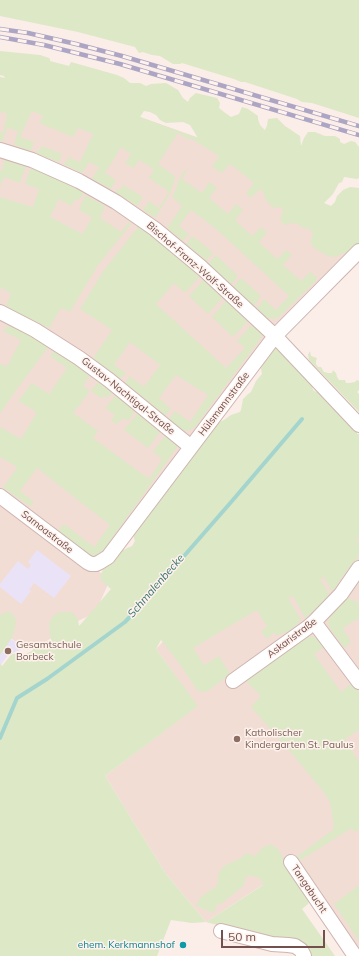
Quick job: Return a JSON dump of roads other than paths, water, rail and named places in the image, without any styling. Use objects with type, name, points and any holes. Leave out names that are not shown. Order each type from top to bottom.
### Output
[{"type":"street","name":"Bischof-Franz-Wolf-Straße","points":[[0,150],[32,160],[55,170],[131,211],[202,268],[276,336],[359,424]]},
{"type":"street","name":"Hülsmannstraße","points":[[96,564],[108,557],[276,336],[359,251]]},
{"type":"street","name":"Gustav-Nachtigal-Straße","points":[[0,312],[35,330],[79,358],[109,380],[191,447]]},
{"type":"street","name":"Samoastraße","points":[[0,496],[82,559],[91,564],[96,564]]},
{"type":"street","name":"Askaristraße","points":[[233,681],[314,622],[341,594],[359,568]]},
{"type":"street","points":[[314,622],[359,682]]},
{"type":"street","name":"Tangabucht","points":[[290,862],[355,956]]},
{"type":"street","points":[[221,931],[272,944],[295,946],[301,950],[304,956]]},
{"type":"waterway","name":"Schmalenbecke","points":[[0,738],[17,698],[47,679],[125,622],[302,419]]},
{"type":"railway","points":[[0,29],[28,33],[122,56],[359,126]]},
{"type":"railway","points":[[0,37],[44,45],[120,64],[359,135]]},
{"type":"place","name":"Gesamtschule Borbeck","points":[[8,651]]},
{"type":"place","name":"Katholischer Kindergarten St. Paulus","points":[[237,739]]},
{"type":"place","name":"ehem. Kerkmannshof","points":[[183,945]]}]
